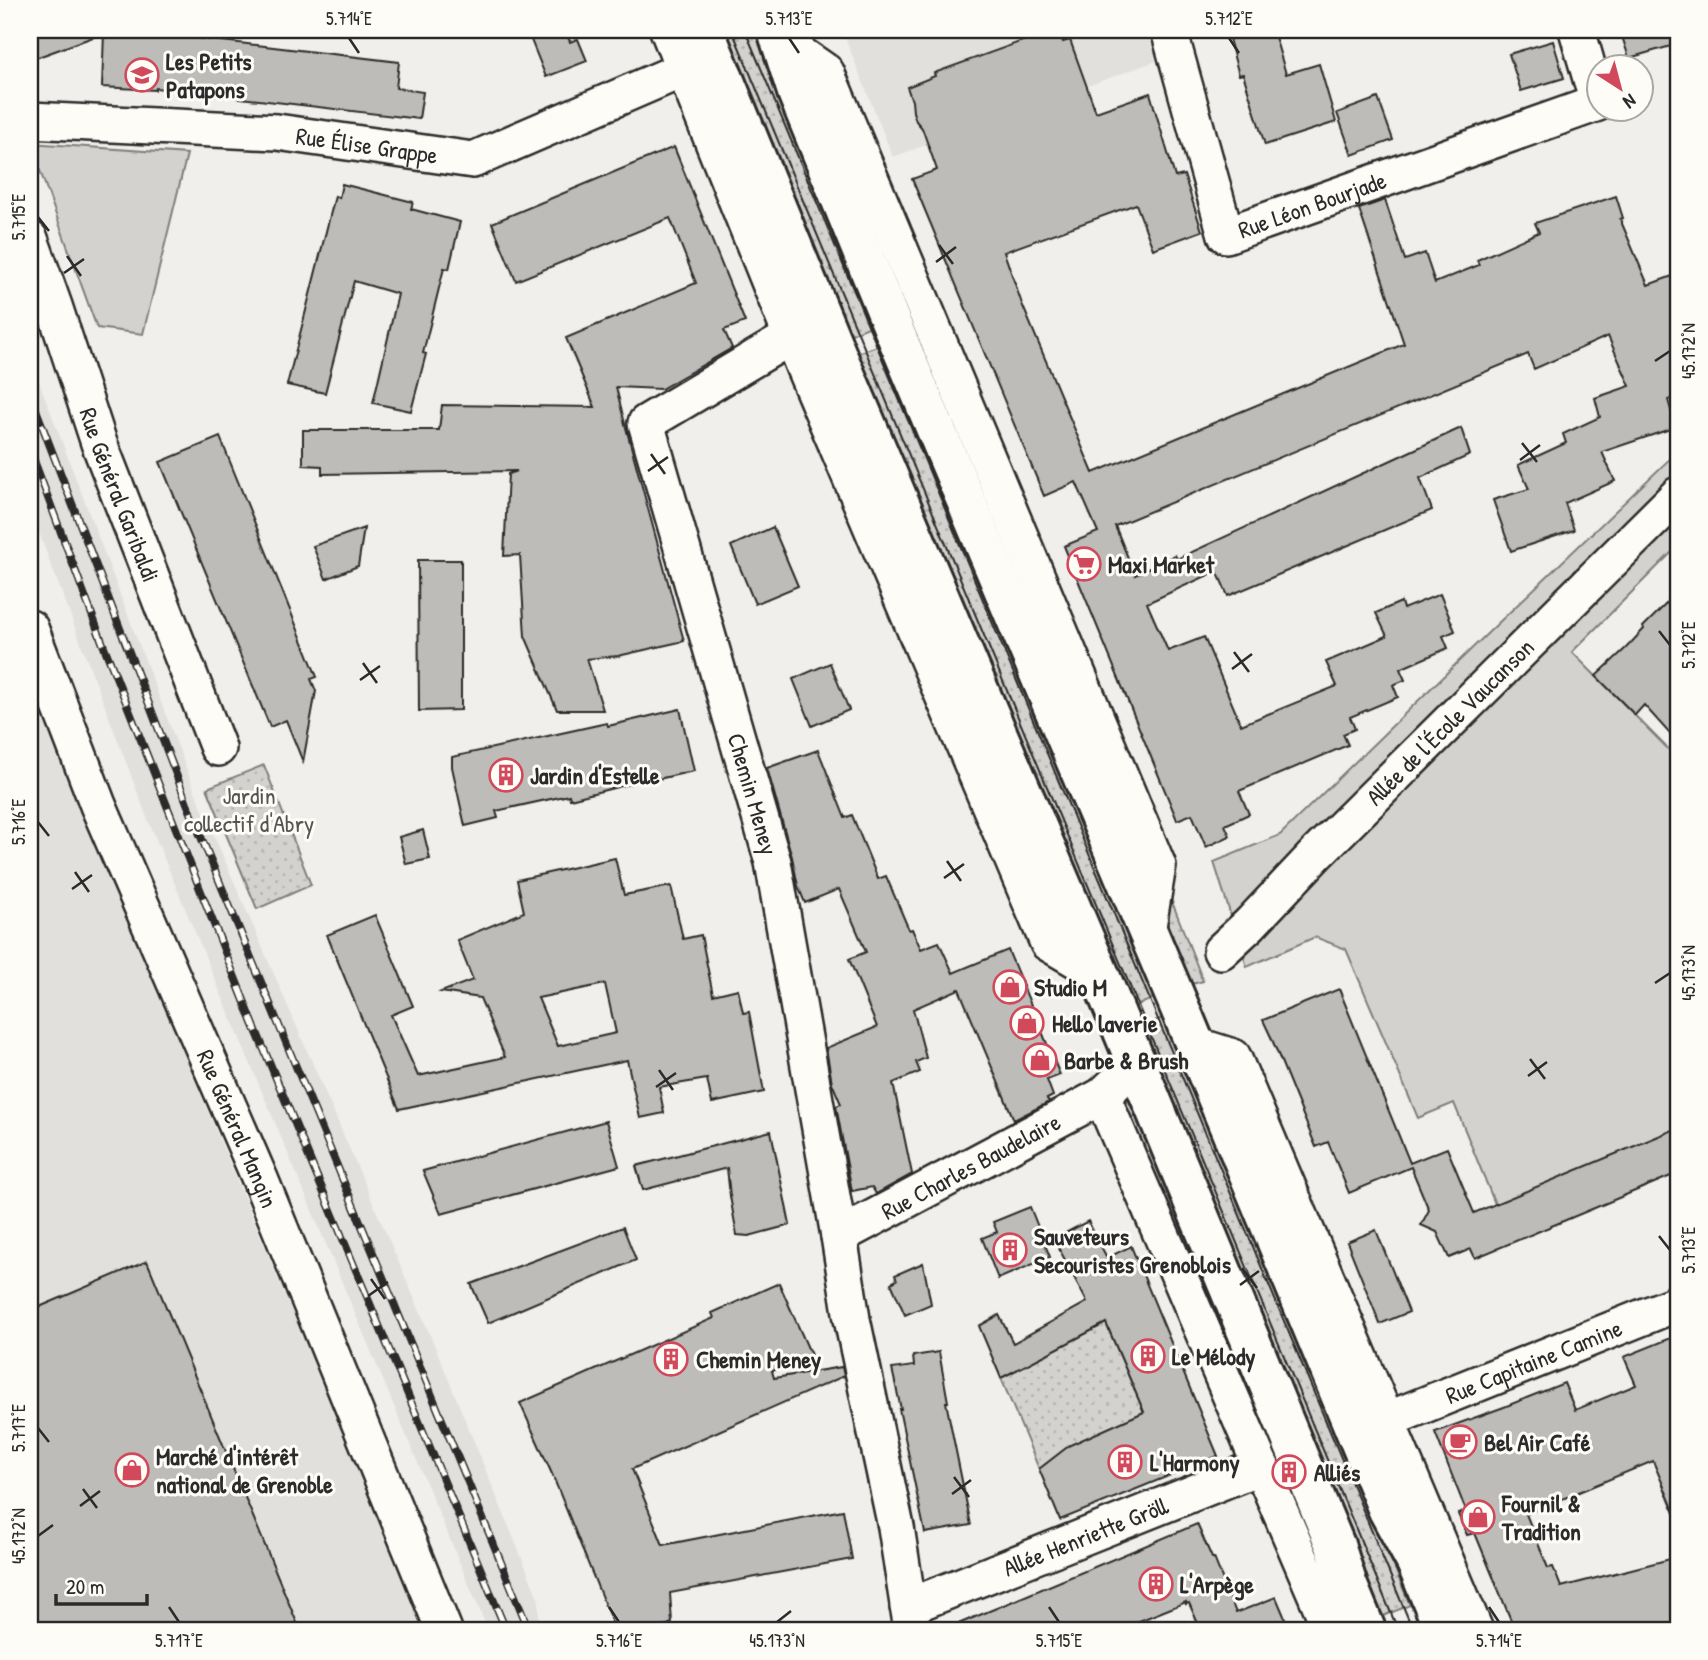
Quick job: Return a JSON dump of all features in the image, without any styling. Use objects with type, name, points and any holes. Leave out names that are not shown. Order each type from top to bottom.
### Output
[{"type":"main road","points":[[704,30],[837,355],[1099,973],[1335,1545],[1366,1630]]},
{"type":"main road","points":[[779,35],[797,92],[894,330],[1388,1510],[1416,1562],[1444,1630]]},
{"type":"street","points":[[668,30],[792,336],[1048,943],[1099,973]]},
{"type":"street","name":"Rue Léon Bourjade","points":[[1169,30],[1226,236],[1586,107]]},
{"type":"street","points":[[1577,30],[1586,61]]},
{"type":"street","name":"Rue Élise Grappe","points":[[30,120],[277,132],[473,160],[684,69]]},
{"type":"street","name":"Rue Général Garibaldi","points":[[30,240],[99,443],[218,748]]},
{"type":"street","name":"Chemin Meney","points":[[792,336],[646,423],[773,862],[852,1319],[896,1527],[910,1619]]},
{"type":"street","name":"Allée de l'École Vaucanson","points":[[1221,951],[1678,495]]},
{"type":"street","name":"Rue Général Mangin","points":[[30,628],[98,805],[260,1179],[444,1630]]},
{"type":"street","points":[[1195,1045],[1233,1058],[1475,1630]]},
{"type":"street","name":"Rue Charles Baudelaire","points":[[839,1236],[1102,1096],[1136,1065]]},
{"type":"street","points":[[1102,1096],[1331,1630]]},
{"type":"street","name":"Rue Capitaine Camine","points":[[1387,1420],[1675,1314]]},
{"type":"street","name":"Allée Henriette Gröll","points":[[910,1619],[1261,1466]]},
{"type":"shaded area","points":[[842,30],[1148,30],[1156,61],[893,157]]},
{"type":"shaded area","points":[[30,358],[196,794],[434,1344],[539,1600],[539,1621],[543,1630],[488,1630],[148,820],[30,509]]},
{"type":"shaded area","points":[[30,688],[426,1630],[30,1630]]},
{"type":"green space","points":[[722,30],[754,30],[876,324],[849,335]]},
{"type":"green space","points":[[30,143],[187,154],[143,334],[97,328]]},
{"type":"green space","points":[[885,343],[1157,997],[1131,1008],[858,353]]},
{"type":"green space","points":[[1678,451],[1678,546],[1572,652],[1678,759],[1678,1128],[1495,1204],[1454,1103],[1418,1118],[1346,949],[1315,937],[1247,967],[1214,862],[1280,835]]},
{"type":"green space","name":"Jardin collectif d'Abry","points":[[264,765],[311,885],[257,909],[207,788]]},
{"type":"green space","points":[[1169,894],[1203,981],[1181,987],[1162,939]]},
{"type":"green space","points":[[1165,1017],[1410,1605],[1383,1616],[1138,1027]]},
{"type":"green space","points":[[1135,1087],[1237,1335],[1219,1340],[1221,1323],[1130,1136],[1125,1107]]},
{"type":"green space","points":[[1106,1323],[1144,1412],[1070,1445],[1039,1469],[1001,1378]]},
{"type":"building","points":[[30,30],[130,30],[399,62],[396,88],[423,92],[419,119],[156,88],[102,87],[104,33],[30,60]]},
{"type":"building","points":[[527,30],[565,30],[570,42],[578,39],[587,61],[546,77]]},
{"type":"building","points":[[1058,30],[1063,42],[1070,40],[1096,112],[1150,93],[1175,177],[1184,175],[1202,231],[1153,249],[1136,204],[1004,252],[1022,304],[1093,473],[1404,344],[1359,209],[1385,200],[1405,260],[1425,253],[1435,283],[1479,265],[1477,260],[1539,232],[1535,223],[1616,196],[1623,218],[1620,219],[1648,285],[1678,274],[1678,396],[1668,400],[1676,427],[1602,452],[1615,481],[1565,503],[1574,530],[1511,551],[1493,500],[1529,489],[1518,465],[1566,443],[1563,434],[1600,417],[1595,398],[1630,386],[1608,336],[1534,369],[1528,354],[1115,526],[1135,575],[1175,555],[1177,559],[1461,428],[1470,455],[1420,478],[1432,510],[1228,596],[1217,571],[1147,603],[1168,651],[1204,637],[1241,725],[1337,686],[1326,662],[1387,636],[1376,613],[1401,602],[1403,609],[1440,594],[1455,631],[1443,636],[1448,648],[1400,669],[1405,680],[1393,685],[1398,697],[1350,717],[1355,729],[1343,734],[1348,745],[1239,791],[1249,814],[1225,825],[1230,836],[1206,847],[1192,814],[1177,820],[1064,546],[1098,532],[1076,482],[1044,496],[912,179],[937,170],[922,128],[916,121],[907,87],[935,76],[934,73]]},
{"type":"building","points":[[1262,30],[1273,30],[1286,74],[1319,64],[1336,122],[1265,145],[1243,74],[1239,75],[1229,39]]},
{"type":"building","points":[[1620,30],[1678,30],[1678,44],[1650,52],[1627,52]]},
{"type":"building","points":[[1553,41],[1564,78],[1521,91],[1509,54]]},
{"type":"building","points":[[1378,98],[1393,140],[1352,155],[1337,113]]},
{"type":"building","points":[[674,147],[745,322],[724,330],[732,348],[661,389],[616,387],[684,641],[618,656],[587,659],[603,710],[557,710],[525,636],[520,555],[504,556],[508,474],[517,471],[322,474],[322,466],[303,465],[303,430],[439,430],[442,405],[595,407],[566,338],[696,283],[670,218],[516,281],[492,223]]},
{"type":"building","points":[[342,184],[413,202],[411,209],[460,222],[449,269],[444,268],[411,411],[373,403],[398,294],[354,281],[325,393],[287,385],[335,196],[339,198]]},
{"type":"building","points":[[220,437],[317,677],[311,679],[316,691],[303,762],[286,720],[270,727],[160,462]]},
{"type":"building","points":[[773,527],[798,586],[755,604],[731,546]]},
{"type":"building","points":[[364,528],[358,566],[326,579],[313,546]]},
{"type":"building","points":[[418,560],[461,560],[461,710],[419,711]]},
{"type":"building","points":[[1678,592],[1678,743],[1644,705],[1635,715],[1596,676]]},
{"type":"building","points":[[830,663],[849,710],[812,726],[793,679]]},
{"type":"building","points":[[680,709],[694,771],[658,779],[657,777],[570,799],[569,795],[496,811],[498,818],[465,826],[452,757]]},
{"type":"building","points":[[818,750],[845,818],[852,815],[878,879],[886,876],[909,930],[912,929],[921,949],[939,942],[953,973],[1008,950],[1060,1075],[1047,1080],[1053,1096],[1047,1099],[1049,1102],[1014,1120],[959,989],[913,1009],[926,1058],[916,1062],[920,1072],[893,1083],[912,1174],[876,1194],[872,1187],[852,1191],[836,1106],[841,1104],[832,1083],[826,1048],[877,1027],[849,959],[866,952],[839,889],[805,903],[798,886],[767,768]]},
{"type":"building","points":[[423,830],[430,859],[406,864],[399,837]]},
{"type":"building","points":[[615,858],[624,895],[671,886],[683,939],[701,935],[713,995],[738,989],[743,1013],[749,1012],[764,1092],[712,1103],[707,1079],[659,1087],[664,1113],[640,1118],[627,1060],[399,1109],[327,935],[375,915],[413,1006],[391,1015],[418,1076],[505,1057],[480,998],[441,992],[473,980],[457,940],[524,912],[517,880]],"holes":[[[605,984],[616,1033],[558,1046],[538,998]]]},
{"type":"building","points":[[1339,989],[1410,1163],[1447,1148],[1474,1213],[1678,1128],[1678,1173],[1475,1258],[1471,1249],[1449,1258],[1437,1232],[1421,1225],[1429,1210],[1411,1167],[1349,1193],[1328,1142],[1316,1147],[1263,1020]]},
{"type":"building","points":[[606,1121],[619,1166],[441,1214],[423,1171]]},
{"type":"building","points":[[771,1131],[790,1225],[749,1236],[737,1235],[727,1168],[643,1190],[636,1166]]},
{"type":"building","name":"Sauveteurs Secouristes Grenoblois","points":[[1030,1207],[1050,1257],[998,1279],[982,1238],[997,1232],[993,1222]]},
{"type":"building","points":[[1088,1221],[1107,1258],[1131,1246],[1218,1456],[1060,1520],[1039,1469],[1070,1445],[1144,1412],[1106,1323],[1001,1378],[979,1326],[999,1315],[1013,1343],[1087,1302],[1054,1239]]},
{"type":"building","points":[[623,1227],[636,1260],[488,1323],[471,1284]]},
{"type":"building","points":[[1376,1230],[1409,1312],[1380,1324],[1347,1242]]},
{"type":"building","name":"Marché d'intérêt national de Grenoble","points":[[147,1261],[300,1630],[30,1630],[30,1311]]},
{"type":"building","points":[[923,1263],[931,1304],[905,1315],[891,1283],[897,1280],[895,1275]]},
{"type":"building","points":[[779,1283],[811,1355],[772,1371],[774,1378],[842,1367],[844,1376],[632,1469],[663,1545],[843,1510],[852,1559],[670,1593],[672,1623],[656,1630],[615,1630],[552,1474],[520,1403],[714,1318],[712,1313]]},
{"type":"building","points":[[1671,1338],[1678,1356],[1678,1520],[1653,1461],[1526,1514],[1548,1568],[1553,1567],[1561,1587],[1678,1557],[1678,1630],[1515,1630],[1475,1533],[1467,1535],[1458,1514],[1466,1511],[1435,1432],[1564,1383],[1575,1410],[1636,1385],[1624,1357]]},
{"type":"building","points":[[939,1352],[946,1402],[971,1525],[925,1533],[892,1369],[914,1366],[913,1356]]},
{"type":"building","points":[[1197,1524],[1236,1613],[1276,1597],[1290,1630],[1197,1630],[1200,1628],[1189,1603],[1186,1602],[1117,1630],[944,1630]]},
{"type":"tram line","points":[[732,30],[1398,1630]]},
{"type":"tram line","points":[[745,30],[1413,1630]]},
{"type":"railway","points":[[30,394],[187,803],[529,1630]]},
{"type":"railway","points":[[30,450],[103,644],[253,1023],[506,1630]]},
{"type":"place","name":"Les Petits Patapons","points":[[142,75]]},
{"type":"place","name":"Maxi Market","points":[[1084,564]]},
{"type":"place","name":"Jardin d'Estelle","points":[[506,775]]},
{"type":"place","name":"Studio M","points":[[1010,987]]},
{"type":"place","name":"Hello laverie","points":[[1027,1023]]},
{"type":"place","name":"Barbe & Brush","points":[[1040,1060]]},
{"type":"place","name":"Sauveteurs Secouristes Grenoblois","points":[[1010,1250]]},
{"type":"place","name":"Le Mélody","points":[[1148,1356]]},
{"type":"place","name":"Chemin Meney","points":[[671,1359]]},
{"type":"place","name":"Bel Air Café","points":[[1460,1442]]},
{"type":"place","name":"L'Harmony","points":[[1125,1462]]},
{"type":"place","name":"Marché d'intérêt national de Grenoble","points":[[132,1470]]},
{"type":"place","name":"Alliés","points":[[1289,1472]]},
{"type":"place","name":"Fournil & Tradition","points":[[1478,1517]]},
{"type":"place","name":"L'Arpège","points":[[1156,1584]]}]
